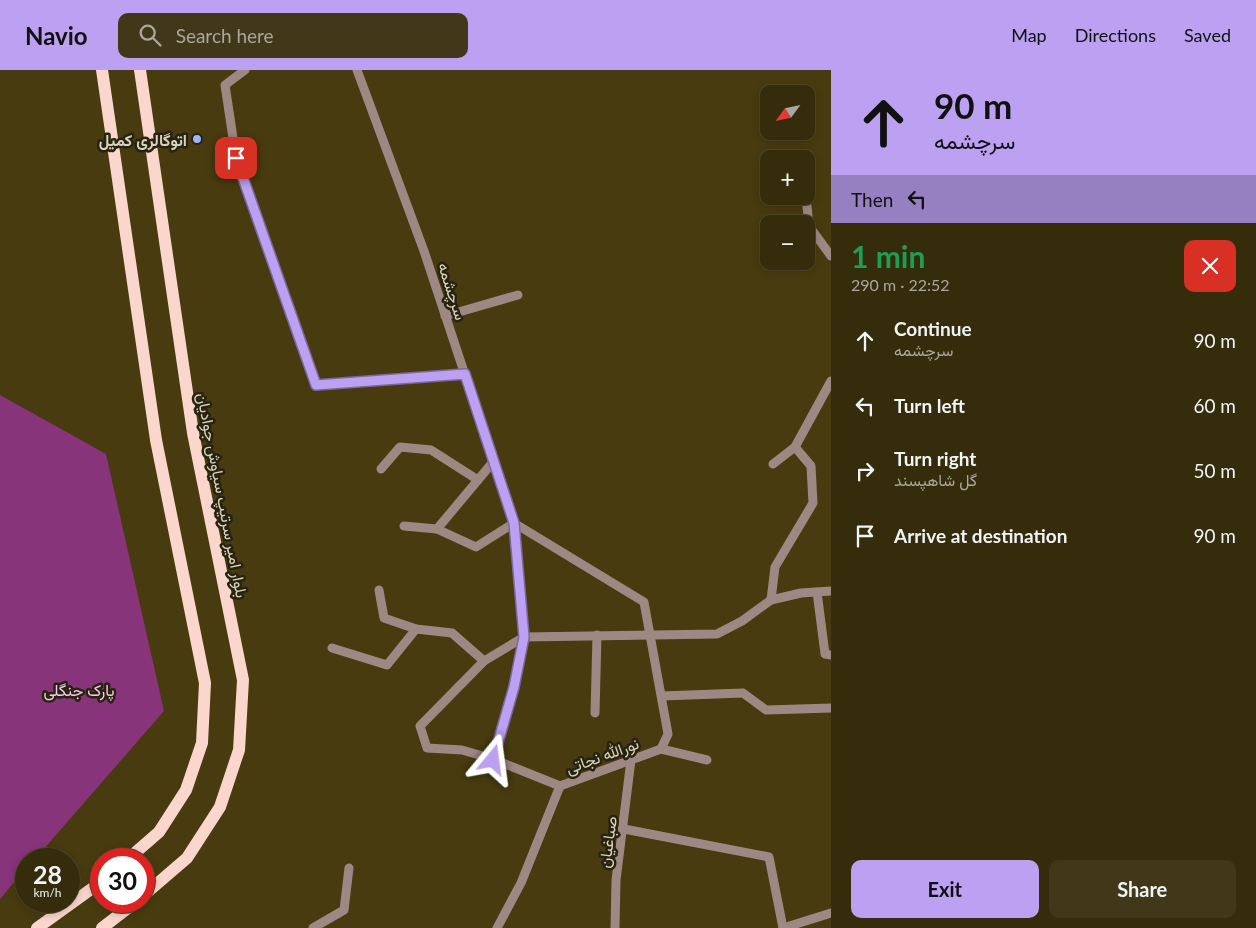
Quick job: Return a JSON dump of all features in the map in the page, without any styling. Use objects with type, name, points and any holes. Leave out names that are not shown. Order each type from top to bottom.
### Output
[{"type":"main road","points":[[102,70],[156,440],[205,683],[202,743],[186,790],[159,832],[141,848]]},
{"type":"main road","name":"بلوار امیر سرتیپ سیاوش جوادیان","points":[[140,70],[193,433],[243,680],[239,750],[220,807],[187,858],[155,886]]},
{"type":"main road","points":[[38,928],[90,890]]},
{"type":"main road","points":[[102,928],[121,913]]},
{"type":"street","points":[[245,70],[225,84],[236,158],[316,385],[465,374]]},
{"type":"street","name":"سرچشمه","points":[[357,70],[424,252],[514,523],[524,637],[514,687],[493,760]]},
{"type":"street","points":[[807,205],[810,226],[831,256]]},
{"type":"street","points":[[445,316],[518,295]]},
{"type":"street","points":[[772,464],[795,447],[831,381]]},
{"type":"street","points":[[380,469],[400,447],[431,450],[478,480]]},
{"type":"street","points":[[771,600],[774,567],[813,502],[811,466],[795,447]]},
{"type":"street","points":[[437,529],[493,462]]},
{"type":"street","points":[[404,526],[437,529],[476,547],[514,523]]},
{"type":"street","name":"نورالله نجاتی","points":[[497,928],[521,883],[560,786],[661,749],[668,734],[644,602],[514,523]]},
{"type":"street","points":[[379,590],[384,618],[416,629],[452,633],[484,661]]},
{"type":"street","points":[[560,786],[462,750],[426,748],[420,726],[484,661],[524,637],[717,634],[742,621],[771,600],[801,593],[831,591]]},
{"type":"street","points":[[817,592],[825,654],[831,655]]},
{"type":"street","points":[[332,648],[387,665],[416,629]]},
{"type":"street","points":[[596,713],[598,635]]},
{"type":"street","points":[[662,696],[743,693],[766,710],[831,708]]},
{"type":"street","points":[[661,749],[707,760]]},
{"type":"street","name":"صباغیان","points":[[615,928],[616,880],[632,760]]},
{"type":"street","points":[[624,829],[770,857],[783,928],[831,913]]},
{"type":"street","points":[[313,928],[344,910],[349,868]]},
{"type":"green space","name":"پارک جنگلی","points":[[0,395],[106,454],[164,711],[45,848],[15,848],[15,881],[0,899]]},
{"type":"place","name":"اتوگالری کمیل","points":[[197,139]]},
{"type":"route","points":[[236,158],[316,385],[465,374],[514,523],[524,637],[514,687],[493,760]]}]
